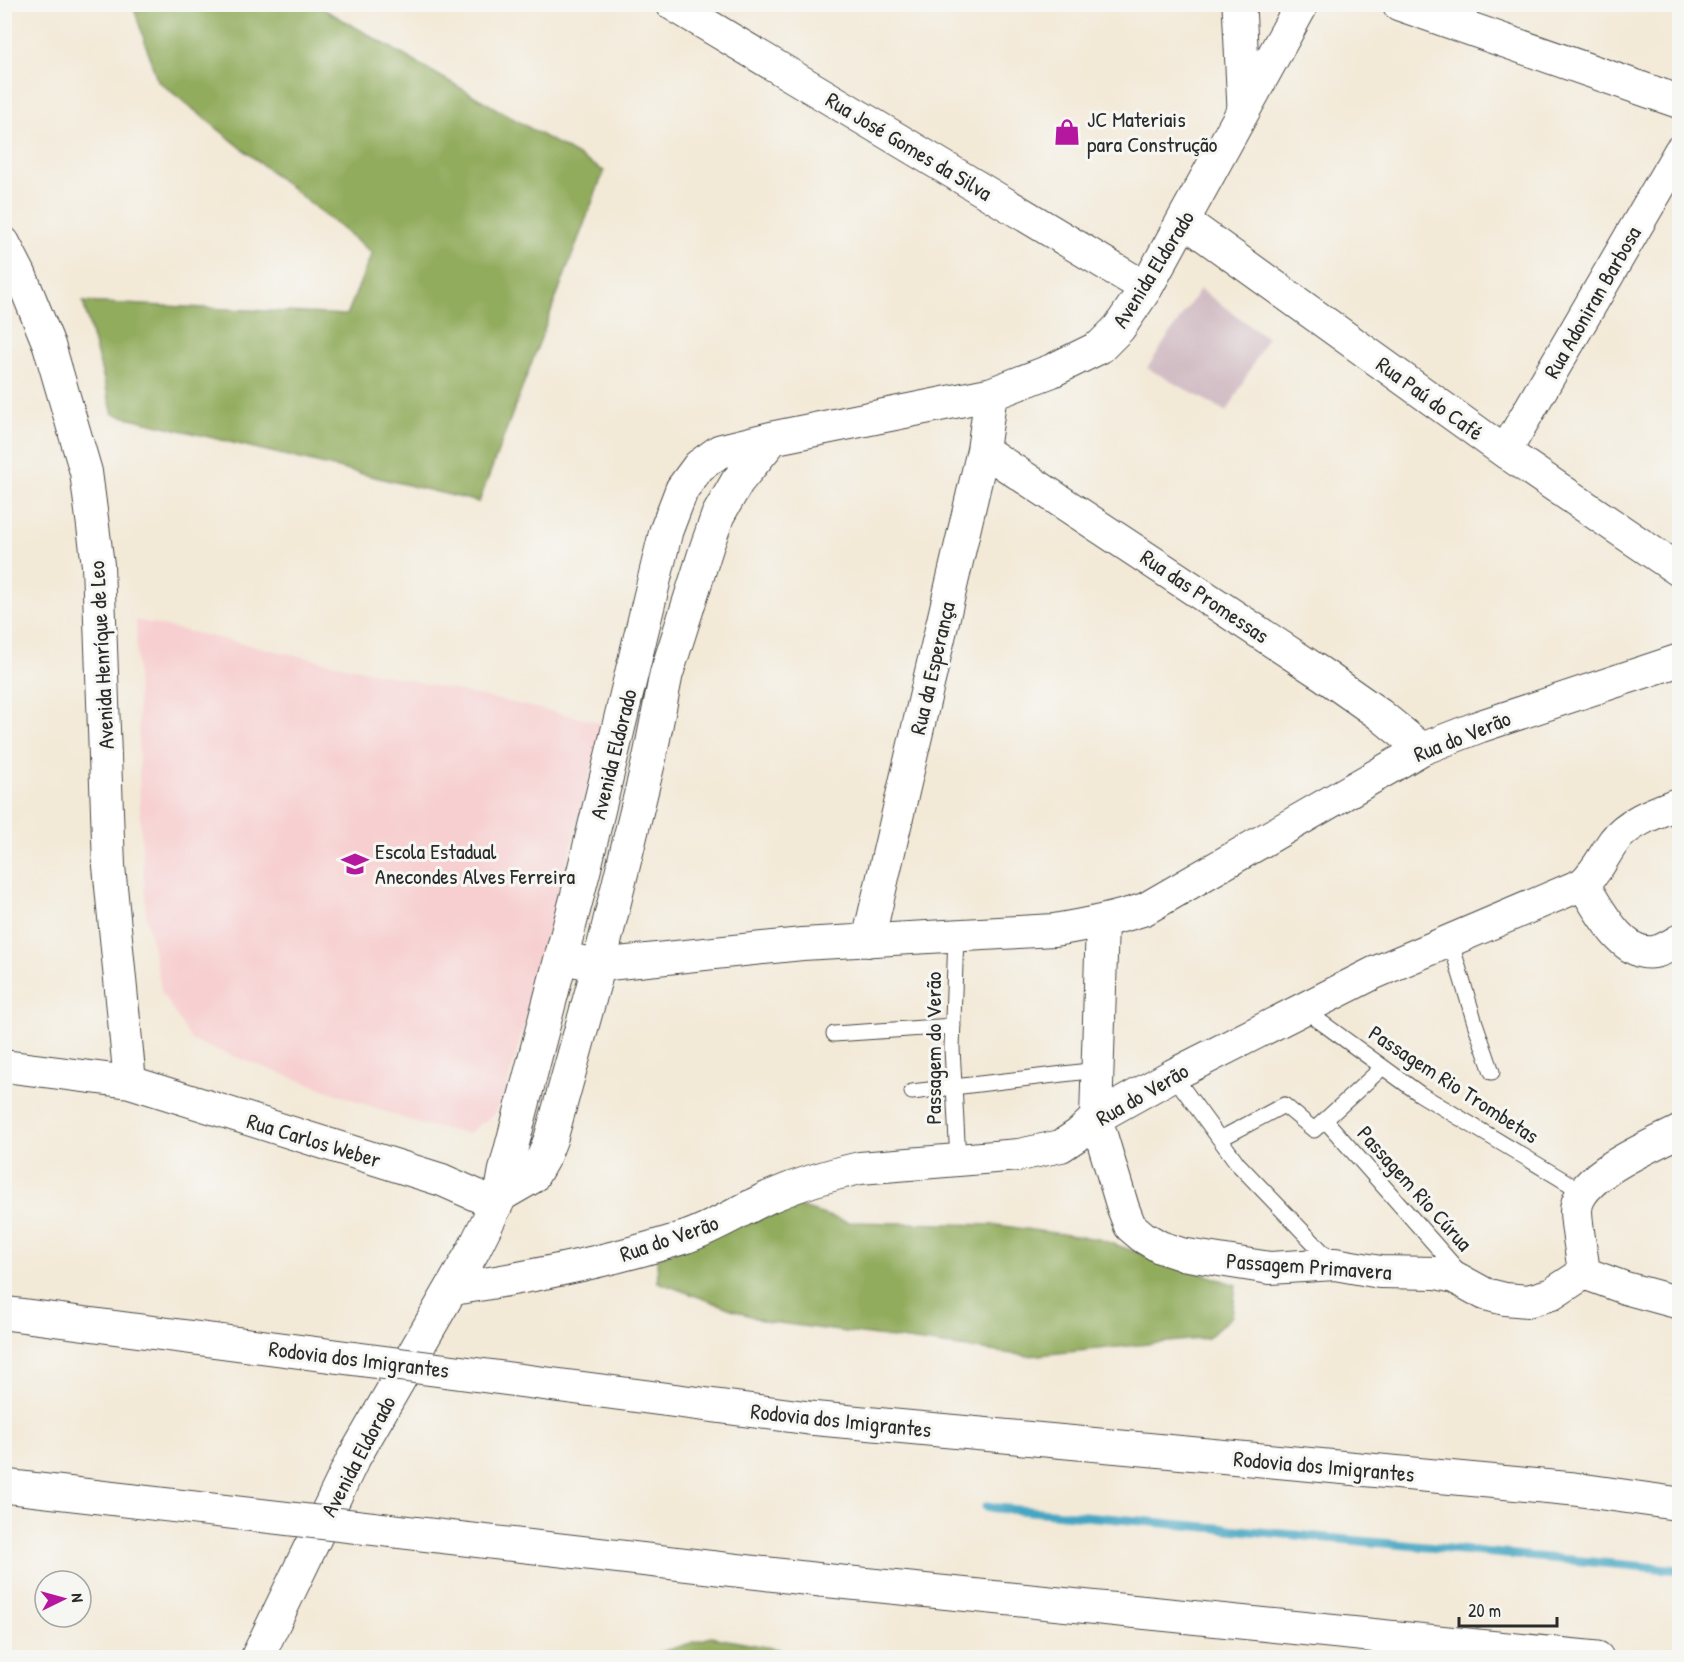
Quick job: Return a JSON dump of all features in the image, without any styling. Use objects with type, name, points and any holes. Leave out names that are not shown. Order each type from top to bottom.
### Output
[{"type":"main road","points":[[1239,4],[1244,109]]},
{"type":"main road","name":"Avenida Eldorado","points":[[256,1658],[352,1461],[453,1289],[498,1199],[561,958],[666,531],[682,489],[699,466],[720,451],[773,438],[991,394],[1051,371],[1100,347],[1119,328],[1146,288],[1302,4]]},
{"type":"main road","points":[[1400,4],[1680,102]]},
{"type":"main road","name":"Avenida Eldorado","points":[[498,1199],[532,1177],[544,1156],[599,965],[650,756],[666,675],[718,515],[737,482],[773,438]]},
{"type":"main road","points":[[634,667],[666,675]]},
{"type":"main road","name":"Rodovia dos Imigrantes","points":[[4,1313],[809,1418],[1562,1488],[1680,1504]]},
{"type":"main road","points":[[4,1486],[821,1580],[1598,1658]]},
{"type":"street","name":"Rua José Gomes da Silva","points":[[672,4],[1146,288]]},
{"type":"street","name":"Rua Adoniran Barbosa","points":[[1505,452],[1680,151]]},
{"type":"street","name":"Rua Paú do Café","points":[[1184,221],[1505,452],[1680,572]]},
{"type":"street","name":"Avenida Henríque de Leo","points":[[4,243],[20,274],[49,345],[86,472],[98,565],[109,866],[130,1082]]},
{"type":"street","name":"Rua da Esperança","points":[[868,941],[983,450],[991,394]]},
{"type":"street","name":"Rua das Promessas","points":[[983,450],[1334,683],[1379,714],[1422,749]]},
{"type":"street","name":"Rua do Verão","points":[[561,958],[599,965],[802,944],[1054,930],[1102,922],[1145,909],[1422,749],[1481,726],[1680,660]]},
{"type":"street","name":"Rua do Verão","points":[[453,1289],[568,1269],[687,1236],[810,1180],[860,1168],[1018,1155],[1061,1146],[1079,1134],[1096,1118],[1173,1075],[1374,973],[1582,884],[1596,872],[1614,841],[1627,828],[1680,803]]},
{"type":"street","points":[[1582,884],[1618,936],[1636,951],[1656,952],[1680,940]]},
{"type":"street","name":"Passagem Primavera","points":[[1102,922],[1096,1118],[1130,1226],[1143,1238],[1181,1254],[1270,1268],[1335,1264],[1380,1272],[1436,1273],[1454,1277],[1485,1294],[1505,1299],[1528,1300],[1552,1294],[1584,1273]]},
{"type":"street","name":"Rua Carlos Weber","points":[[4,1066],[130,1082],[498,1199]]},
{"type":"street","points":[[1680,1131],[1603,1172],[1583,1192],[1576,1210],[1584,1273],[1625,1288],[1680,1303]]},
{"type":"lane","name":"Passagem do Verão","points":[[956,936],[953,1026],[958,1160]]},
{"type":"lane","points":[[1450,940],[1474,1023],[1492,1072]]},
{"type":"lane","name":"Passagem Rio Trombetas","points":[[1303,1009],[1420,1094],[1583,1192]]},
{"type":"lane","points":[[834,1034],[953,1026]]},
{"type":"lane","points":[[1220,1139],[1284,1105],[1314,1130],[1383,1067]]},
{"type":"lane","points":[[912,1092],[1097,1070]]},
{"type":"lane","points":[[1173,1075],[1238,1164],[1335,1264]]},
{"type":"lane","name":"Passagem Rio Cúrua","points":[[1325,1120],[1472,1285]]},
{"type":"shaded area","points":[[1200,289],[1267,338],[1227,412],[1147,368]]},
{"type":"shaded area","name":"Escola Estadual Anecondes Alves Ferreira","points":[[136,620],[604,723],[506,1093],[493,1115],[468,1134],[419,1124],[192,1041],[162,993],[146,915],[140,814]]},
{"type":"green space","points":[[133,5],[317,5],[604,171],[479,502],[113,414],[83,302],[347,315],[372,253],[157,80]]},
{"type":"green space","points":[[789,1204],[848,1222],[996,1225],[1098,1239],[1236,1285],[1232,1316],[1208,1338],[1028,1356],[764,1321],[658,1282],[657,1258]]},
{"type":"green space","points":[[711,1637],[816,1656],[821,1657],[644,1657]]},
{"type":"waterway","points":[[986,1507],[1680,1570]]},
{"type":"place","name":"JC Materiais para Construção","points":[[1067,132]]},
{"type":"place","name":"Escola Estadual Anecondes Alves Ferreira","points":[[355,864]]}]
